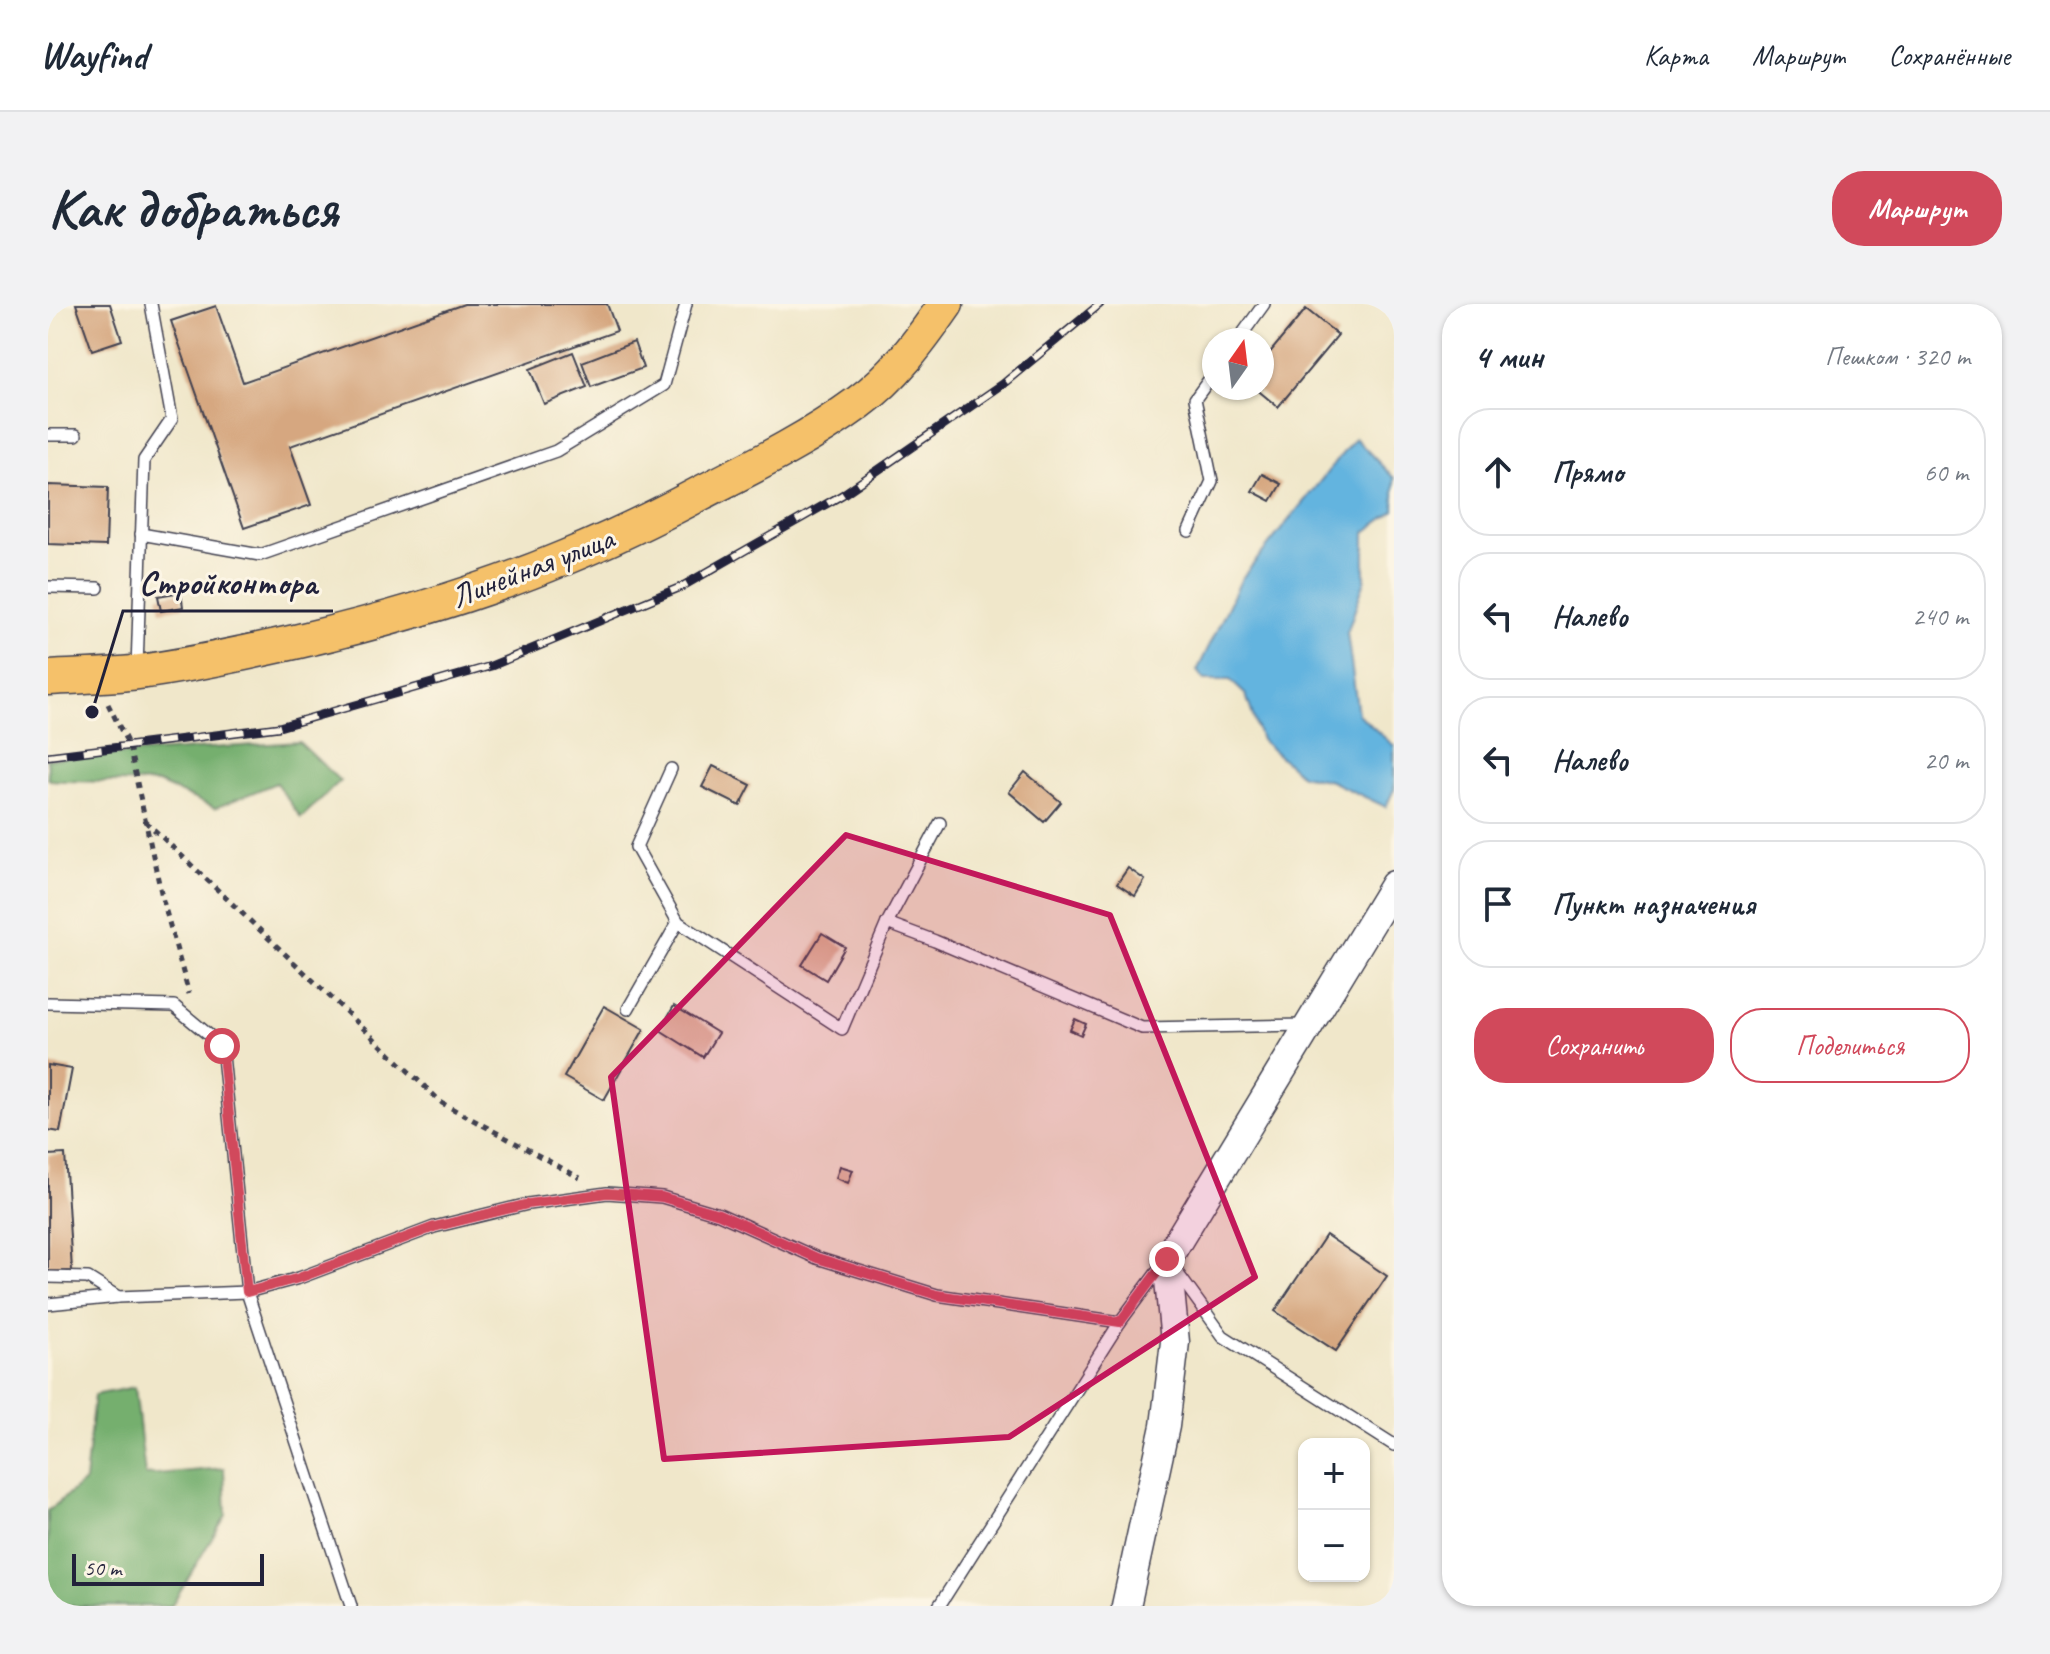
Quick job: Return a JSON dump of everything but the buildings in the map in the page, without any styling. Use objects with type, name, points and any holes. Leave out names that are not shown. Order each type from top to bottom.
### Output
[{"type":"main road","name":"Линейная улица","points":[[48,678],[137,672],[231,657],[363,626],[499,583],[562,559],[640,525],[778,453],[859,402],[892,373],[946,304]]},
{"type":"street","points":[[1126,1606],[1169,1398],[1175,1342],[1167,1259],[1394,885]]},
{"type":"lane","points":[[137,672],[144,460],[172,419],[151,304]]},
{"type":"lane","points":[[141,534],[260,555],[556,451],[664,385],[686,304]]},
{"type":"lane","points":[[1247,328],[1264,304]]},
{"type":"lane","points":[[1189,531],[1212,481],[1195,399],[1202,389]]},
{"type":"lane","points":[[48,435],[76,435]]},
{"type":"lane","points":[[48,587],[98,588]]},
{"type":"lane","points":[[671,769],[636,847],[678,922],[842,1029],[887,923],[940,823]]},
{"type":"lane","points":[[628,1009],[678,922]]},
{"type":"lane","points":[[887,923],[1142,1028],[1307,1025]]},
{"type":"lane","points":[[48,1003],[174,1006],[222,1046],[247,1292],[351,1606]]},
{"type":"lane","points":[[48,1304],[118,1297],[247,1292],[299,1278],[434,1227],[528,1204],[607,1193],[662,1197],[719,1214],[817,1258],[937,1295],[1120,1322]]},
{"type":"lane","points":[[939,1606],[1120,1322],[1167,1259],[1223,1336],[1394,1445]]},
{"type":"lane","points":[[48,1277],[88,1278],[118,1297]]},
{"type":"path","points":[[93,675],[129,746],[162,897],[197,1025]]},
{"type":"path","points":[[145,821],[442,1103],[607,1193]]},
{"type":"highlighted area","points":[[846,835],[1110,915],[1255,1277],[1009,1437],[664,1459],[611,1077]]},
{"type":"green space","points":[[299,742],[340,781],[301,818],[276,783],[215,808],[158,783],[48,778],[48,759]]},
{"type":"green space","points":[[135,1387],[145,1475],[224,1468],[226,1515],[171,1606],[48,1606],[48,1511],[85,1481],[94,1395]]},
{"type":"water","points":[[1355,438],[1394,478],[1394,511],[1365,532],[1365,580],[1347,633],[1358,714],[1394,746],[1394,789],[1386,807],[1331,781],[1301,775],[1261,740],[1246,695],[1230,680],[1205,680],[1197,671],[1242,578]]},
{"type":"railway","points":[[48,756],[279,727],[491,666],[681,587],[842,495],[1003,384],[1100,304]]},
{"type":"place","name":"Стройконтора","points":[[92,712]]},
{"type":"route","points":[[222,1046],[247,1292],[299,1278],[434,1227],[528,1204],[607,1193],[662,1197],[719,1214],[817,1258],[937,1295],[1120,1322],[1167,1259]]}]
